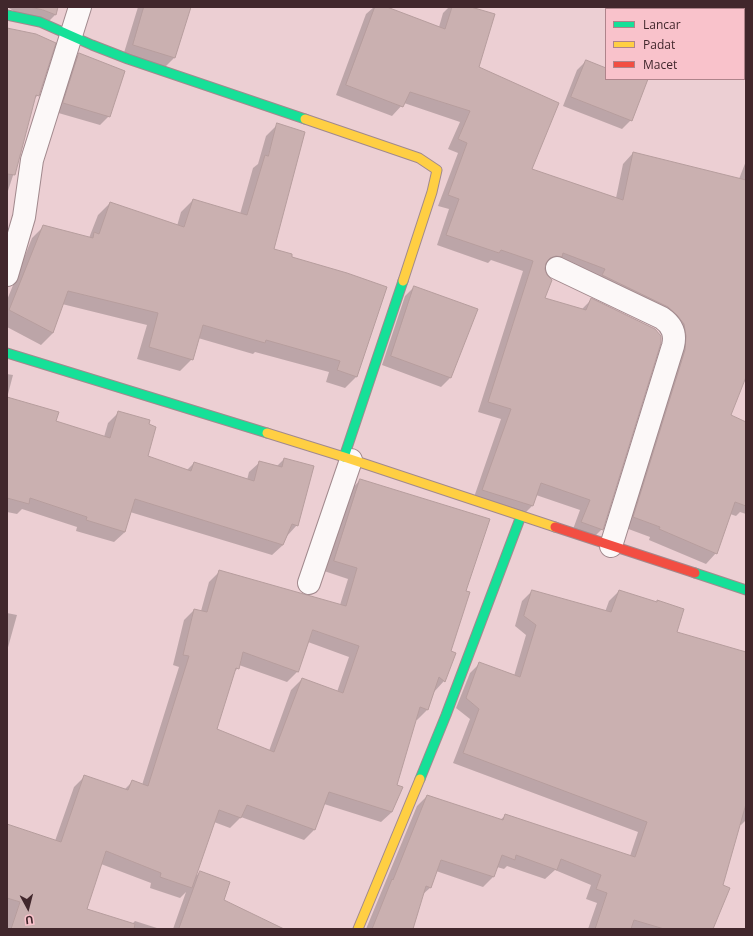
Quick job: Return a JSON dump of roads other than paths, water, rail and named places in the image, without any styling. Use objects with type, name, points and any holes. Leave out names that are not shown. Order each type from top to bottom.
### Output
[{"type":"street","points":[[7,275],[24,218],[32,160],[80,7]]},
{"type":"street","points":[[7,15],[40,22],[128,59],[418,158],[437,170],[432,192],[309,583]]},
{"type":"street","points":[[557,268],[662,318],[669,323],[674,333],[674,346],[611,546]]},
{"type":"street","points":[[7,353],[348,459],[746,590]]},
{"type":"street","points":[[358,929],[446,715],[521,516]]}]
